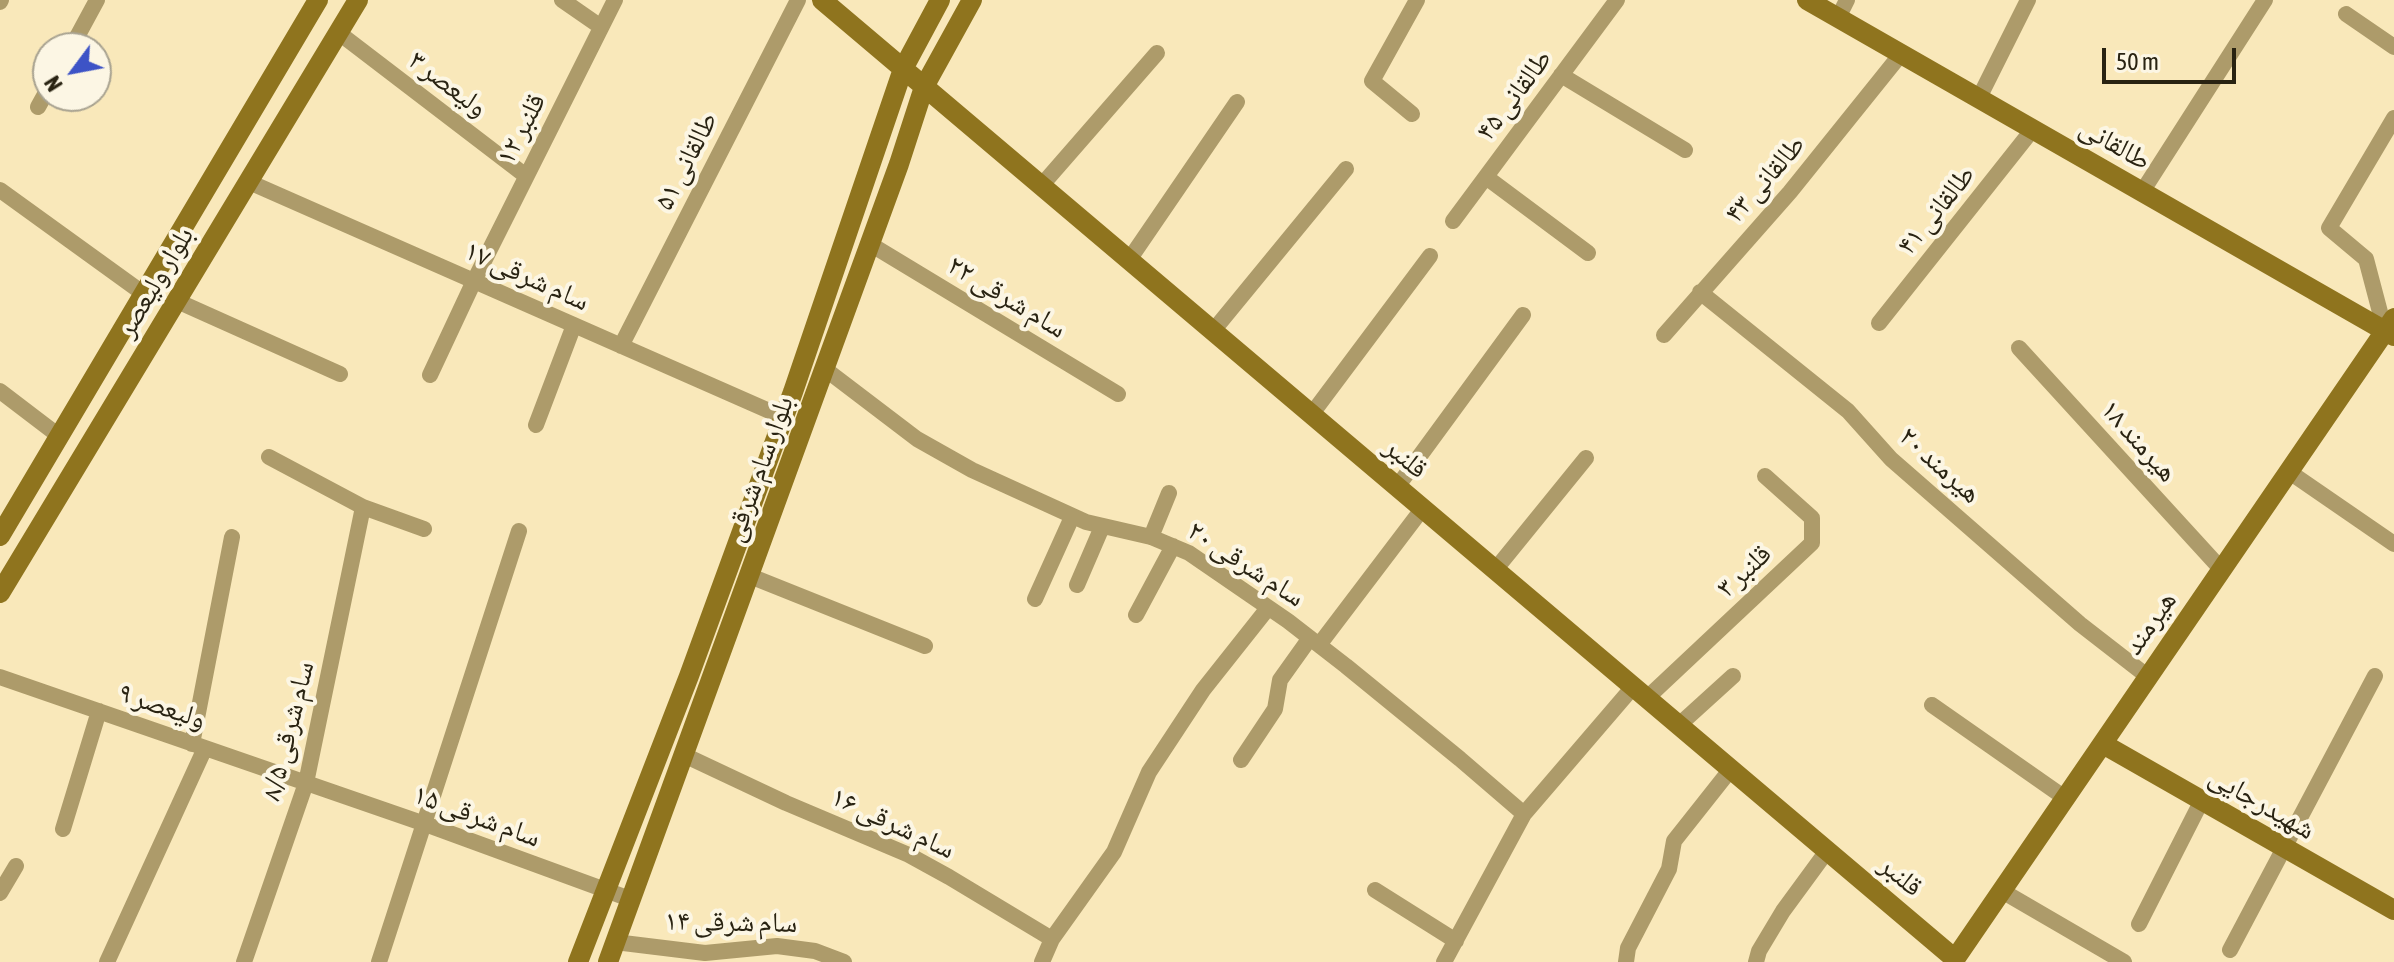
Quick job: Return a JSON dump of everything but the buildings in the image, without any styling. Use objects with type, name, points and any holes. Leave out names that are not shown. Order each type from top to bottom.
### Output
[{"type":"street","points":[[80,32],[97,0]]},
{"type":"street","name":"بلوار ولیعصر","points":[[0,536],[318,0]]},
{"type":"street","name":"بلوار ولیعصر","points":[[0,593],[358,0]]},
{"type":"street","points":[[562,0],[601,27]]},
{"type":"street","name":"قلنبر ۱۲","points":[[430,375],[615,0]]},
{"type":"street","name":"طالقانی ۵۱","points":[[621,346],[798,0]]},
{"type":"street","name":"قلنبر","points":[[822,0],[1954,960]]},
{"type":"street","name":"بلوار سام شرقی","points":[[578,962],[689,676],[783,417],[903,69],[940,0]]},
{"type":"street","name":"بلوار سام شرقی","points":[[612,952],[825,369],[924,87],[972,0]]},
{"type":"street","points":[[1412,114],[1372,81],[1417,0]]},
{"type":"street","name":"طالقانی ۴۵","points":[[1453,221],[1617,0]]},
{"type":"street","name":"طالقانی","points":[[1807,0],[1842,9],[1901,54],[2142,192],[2391,328]]},
{"type":"street","points":[[1979,98],[2028,0]]},
{"type":"street","points":[[2142,192],[2265,0]]},
{"type":"street","points":[[2346,14],[2394,47]]},
{"type":"street","name":"ولیعصر ۳","points":[[339,33],[526,176]]},
{"type":"street","points":[[1041,186],[1157,53]]},
{"type":"street","name":"طالقانی ۴۳","points":[[1664,335],[1790,192],[1901,54]]},
{"type":"street","points":[[1561,75],[1685,150]]},
{"type":"street","points":[[1129,260],[1237,102]]},
{"type":"street","points":[[2391,328],[2366,259],[2329,228],[2394,118]]},
{"type":"street","name":"طالقانی ۴۱","points":[[1879,323],[2033,129]]},
{"type":"street","points":[[1213,331],[1346,169]]},
{"type":"street","points":[[1486,177],[1588,253]]},
{"type":"street","name":"سام شرقی ۱۷","points":[[249,182],[783,417]]},
{"type":"street","points":[[0,190],[144,294]]},
{"type":"street","name":"سام شرقی ۲۲","points":[[870,244],[1118,394]]},
{"type":"street","points":[[1311,415],[1430,256]]},
{"type":"street","name":"هیرمند ۲۰","points":[[1700,292],[1848,411],[1891,459],[2080,624],[2147,676]]},
{"type":"street","points":[[177,301],[340,374]]},
{"type":"street","points":[[1397,487],[1523,315]]},
{"type":"street","points":[[536,425],[574,325]]},
{"type":"street","name":"هیرمند","points":[[1954,960],[2288,471],[2391,328]]},
{"type":"street","name":"هیرمند ۱۸","points":[[2019,348],[2221,569]]},
{"type":"street","name":"سام شرقی ۲۰","points":[[825,369],[941,454],[1072,517],[1151,537],[1189,553],[1314,642],[1524,814]]},
{"type":"street","points":[[0,391],[59,436]]},
{"type":"street","points":[[269,457],[363,507],[424,529]]},
{"type":"street","points":[[1495,570],[1586,458]]},
{"type":"street","points":[[2288,471],[2394,544]]},
{"type":"street","name":"قلنبر ۳","points":[[1444,962],[1524,814],[1640,692],[1812,543],[1812,518],[1765,476]]},
{"type":"street","points":[[1151,537],[1169,493]]},
{"type":"street","name":"سام شرقی ۸/۵","points":[[244,962],[306,783],[363,507]]},
{"type":"street","points":[[1241,760],[1275,709],[1280,680],[1423,508]]},
{"type":"street","points":[[1035,599],[1072,517]]},
{"type":"street","points":[[1077,585],[1102,527]]},
{"type":"street","points":[[379,962],[519,531]]},
{"type":"street","points":[[107,962],[198,746],[232,537]]},
{"type":"street","points":[[1136,615],[1173,546]]},
{"type":"street","points":[[750,576],[925,646]]},
{"type":"street","points":[[1042,962],[1052,939],[1114,852],[1149,772],[1203,690],[1268,608]]},
{"type":"street","points":[[1679,725],[1733,676]]},
{"type":"street","points":[[2230,950],[2375,676]]},
{"type":"street","name":"ولیعصر ۹","points":[[0,677],[306,783]]},
{"type":"street","points":[[1932,705],[2065,798]]},
{"type":"street","points":[[63,829],[99,711]]},
{"type":"street","name":"شهیدرجایی","points":[[2103,744],[2394,910]]},
{"type":"street","name":"سام شرقی ۱۶","points":[[684,755],[786,803],[909,855],[1052,939]]},
{"type":"street","points":[[1626,962],[1628,948],[1669,869],[1674,841],[1731,769]]},
{"type":"street","name":"سام شرقی ۱۵","points":[[306,783],[630,899]]},
{"type":"street","points":[[2139,924],[2202,800]]},
{"type":"street","points":[[1756,962],[1759,951],[1783,911],[1827,851]]},
{"type":"street","points":[[0,893],[16,866]]},
{"type":"street","points":[[1375,890],[1456,941]]},
{"type":"street","points":[[2002,891],[2124,962]]},
{"type":"street","name":"سام شرقی ۱۴","points":[[612,952],[774,954],[815,951],[844,962]]}]
